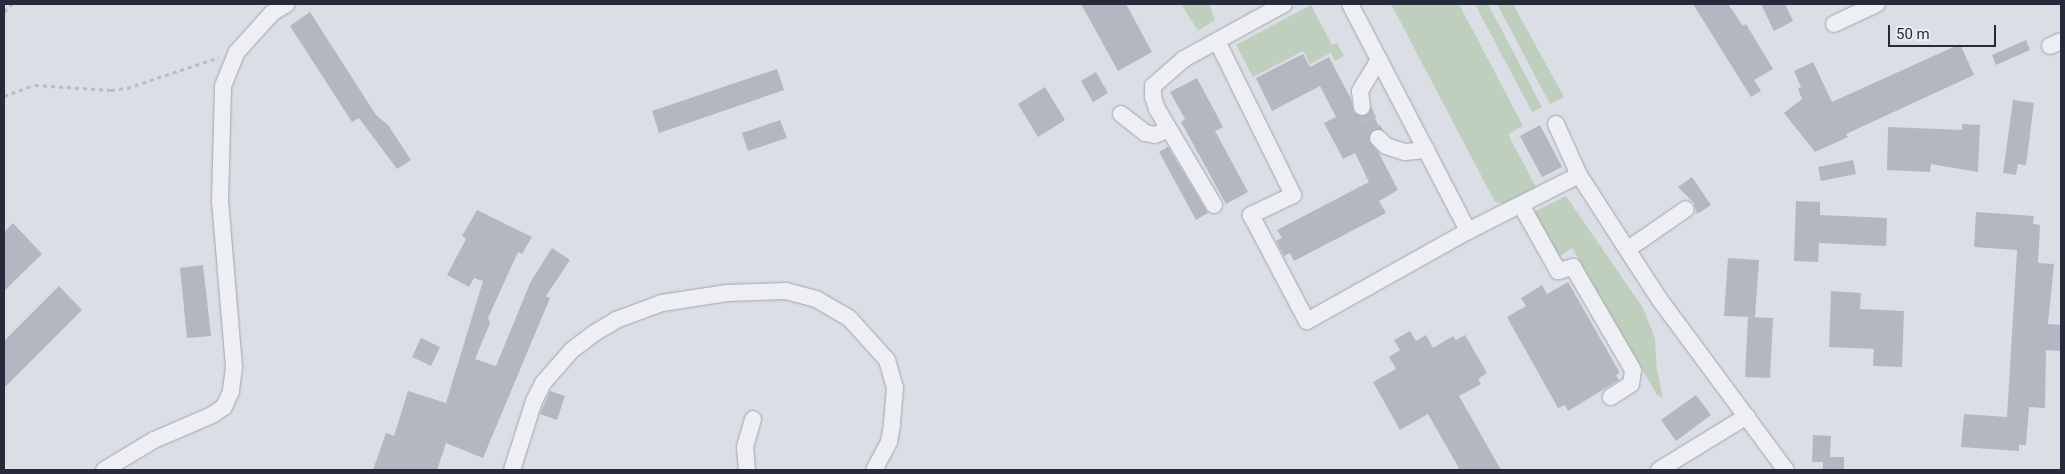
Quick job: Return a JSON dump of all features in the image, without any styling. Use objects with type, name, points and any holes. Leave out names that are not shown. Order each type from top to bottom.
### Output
[{"type":"street","points":[[104,470],[154,440],[212,415],[224,407],[231,391],[234,367],[220,202],[222,86],[237,52],[269,9],[287,4]]},
{"type":"street","points":[[1214,205],[1169,129],[1153,97],[1154,86],[1184,59],[1284,4]]},
{"type":"street","points":[[1350,4],[1468,231]]},
{"type":"street","points":[[1834,24],[1877,4]]},
{"type":"street","points":[[1216,41],[1293,194],[1251,215],[1307,321],[1468,231],[1579,175]]},
{"type":"street","points":[[1362,106],[1360,91],[1379,59]]},
{"type":"street","points":[[1121,114],[1145,133],[1155,135],[1169,129]]},
{"type":"street","points":[[1556,124],[1579,175],[1660,300],[1786,470]]},
{"type":"street","points":[[1378,138],[1386,146],[1405,152],[1427,150]]},
{"type":"street","points":[[1521,205],[1558,270],[1573,267],[1634,370],[1631,384],[1611,397]]},
{"type":"street","points":[[1628,248],[1686,209]]},
{"type":"street","points":[[512,470],[534,401],[543,382],[572,350],[593,334],[624,316],[662,303],[727,292],[786,292],[816,299],[850,319],[887,360],[895,388],[892,425],[889,442],[874,470]]},
{"type":"street","points":[[1659,470],[1747,416]]},
{"type":"street","points":[[747,470],[745,447],[753,418]]},
{"type":"path","points":[[4,12],[12,4]]},
{"type":"path","points":[[4,96],[44,84],[111,90],[127,88],[237,52]]},
{"type":"green space","points":[[1181,4],[1209,4],[1215,20],[1198,31]]},
{"type":"green space","points":[[1391,4],[1459,4],[1523,126],[1508,134],[1536,187],[1504,204],[1495,202]]},
{"type":"green space","points":[[1475,4],[1488,4],[1542,107],[1532,112]]},
{"type":"green space","points":[[1497,4],[1513,4],[1564,97],[1550,104]]},
{"type":"green space","points":[[1311,5],[1332,45],[1337,43],[1344,56],[1335,61],[1331,53],[1310,64],[1303,51],[1253,77],[1236,45]]},
{"type":"green space","points":[[1566,196],[1643,308],[1655,338],[1657,370],[1663,398],[1657,395],[1572,248],[1559,257],[1534,212]]},
{"type":"building","points":[[1081,4],[1126,4],[1152,52],[1118,71]]},
{"type":"building","points":[[1693,4],[1728,4],[1743,26],[1746,24],[1773,69],[1754,80],[1761,91],[1751,97]]},
{"type":"building","points":[[1761,4],[1785,4],[1793,21],[1774,31]]},
{"type":"building","points":[[310,12],[376,115],[388,125],[411,160],[397,169],[359,118],[352,122],[290,26]]},
{"type":"building","points":[[2026,40],[2030,50],[1996,65],[1992,55]]},
{"type":"building","points":[[1960,44],[1974,75],[1846,134],[1848,137],[1815,152],[1784,113],[1802,99],[1798,89],[1801,87],[1794,71],[1813,62],[1832,102]]},
{"type":"building","points":[[1303,54],[1310,67],[1329,57],[1351,99],[1354,113],[1364,117],[1371,111],[1380,128],[1371,131],[1369,141],[1379,153],[1398,190],[1379,201],[1386,213],[1294,261],[1290,253],[1284,256],[1276,241],[1282,238],[1277,230],[1369,182],[1355,153],[1343,159],[1324,123],[1336,117],[1320,86],[1272,111],[1256,78]]},
{"type":"building","points":[[777,69],[784,90],[659,133],[652,111]]},
{"type":"building","points":[[1096,72],[1108,93],[1093,102],[1081,81]]},
{"type":"building","points":[[1197,78],[1223,127],[1215,131],[1248,192],[1226,204],[1181,122],[1185,119],[1170,92]]},
{"type":"building","points":[[1045,87],[1065,120],[1038,137],[1018,104]]},
{"type":"building","points":[[2013,100],[2034,103],[2026,165],[2018,164],[2016,175],[2003,173]]},
{"type":"building","points":[[780,120],[787,138],[748,151],[742,133]]},
{"type":"building","points":[[1962,124],[1980,125],[1978,172],[1931,164],[1930,172],[1887,170],[1888,127],[1962,130]]},
{"type":"building","points":[[1540,125],[1562,167],[1542,177],[1520,136]]},
{"type":"building","points":[[1168,147],[1208,213],[1196,220],[1159,152]]},
{"type":"building","points":[[1853,160],[1856,174],[1821,181],[1818,167]]},
{"type":"building","points":[[1692,177],[1711,205],[1697,214],[1694,203],[1678,187]]},
{"type":"building","points":[[1796,201],[1820,202],[1820,215],[1887,218],[1886,246],[1819,243],[1818,262],[1794,261]]},
{"type":"building","points":[[477,210],[532,237],[522,254],[518,252],[488,318],[490,323],[475,359],[496,366],[531,281],[552,248],[570,260],[546,296],[550,298],[483,458],[446,443],[437,470],[373,470],[386,433],[394,436],[408,391],[446,403],[483,281],[474,278],[469,287],[447,275],[466,239],[462,236]]},
{"type":"building","points":[[1976,212],[2034,216],[2033,224],[2040,225],[2038,263],[2054,264],[2048,324],[2061,325],[2060,351],[2046,350],[2045,408],[2029,407],[2026,445],[2019,445],[2019,451],[1961,447],[1964,414],[2007,417],[2017,250],[1974,247]]},
{"type":"building","points":[[13,223],[42,254],[4,291],[4,232]]},
{"type":"building","points":[[1728,258],[1759,260],[1755,317],[1724,316]]},
{"type":"building","points":[[203,265],[211,336],[187,338],[180,268]]},
{"type":"building","points":[[1568,282],[1620,373],[1616,375],[1619,380],[1568,411],[1565,405],[1558,408],[1507,317],[1526,306],[1521,298],[1542,285],[1547,294]]},
{"type":"building","points":[[59,286],[82,310],[4,388],[4,341]]},
{"type":"building","points":[[1831,291],[1861,293],[1860,309],[1904,311],[1902,367],[1873,366],[1874,349],[1829,347]]},
{"type":"building","points":[[1748,317],[1773,318],[1770,378],[1745,377]]},
{"type":"building","points":[[1410,331],[1416,341],[1426,335],[1433,348],[1453,336],[1456,340],[1465,335],[1487,373],[1478,379],[1481,384],[1459,396],[1501,470],[1460,470],[1428,414],[1400,430],[1373,382],[1396,369],[1389,357],[1400,350],[1394,340]]},
{"type":"building","points":[[421,338],[440,347],[431,366],[412,357]]},
{"type":"building","points":[[550,391],[565,396],[557,420],[540,414]]},
{"type":"building","points":[[1696,395],[1711,415],[1676,441],[1661,420]]},
{"type":"building","points":[[1813,435],[1831,436],[1830,457],[1844,457],[1844,470],[1823,469],[1823,462],[1812,462]]},
{"type":"tunnel","points":[[1362,107],[1378,138]]}]
